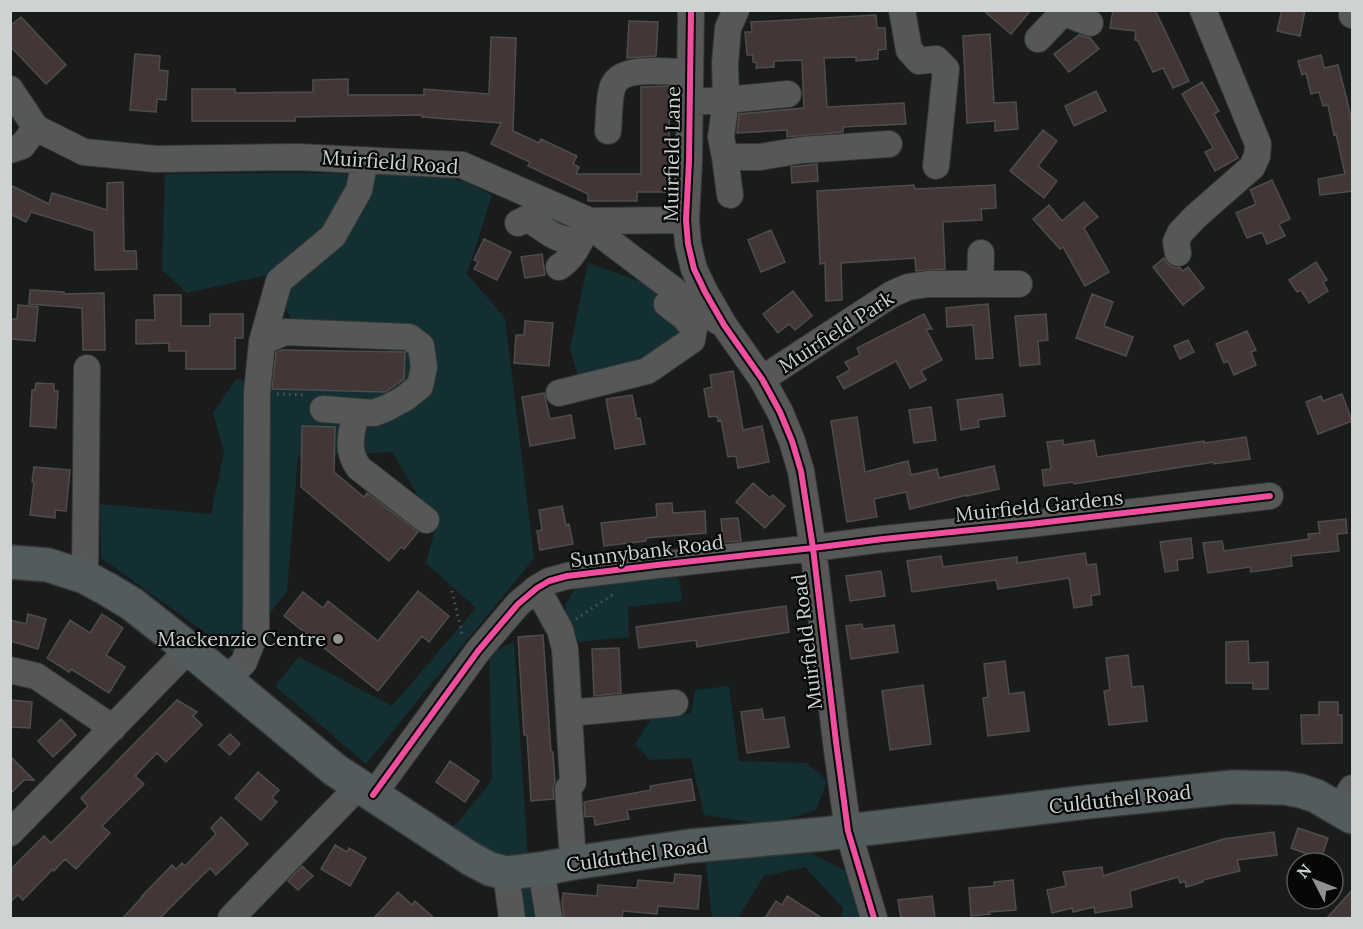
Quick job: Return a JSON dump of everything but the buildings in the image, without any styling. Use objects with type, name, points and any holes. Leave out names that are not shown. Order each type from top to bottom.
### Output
[{"type":"main road","name":"Culduthel Road","points":[[10,562],[48,565],[85,577],[132,604],[335,770],[471,859],[490,869],[506,873],[690,846],[848,831],[1087,802],[1233,788],[1275,788],[1301,791],[1348,804]]},
{"type":"street","name":"Muirfield Lane","points":[[691,10],[686,220],[688,244],[694,269],[724,325]]},
{"type":"street","points":[[730,195],[721,137],[726,100],[725,63],[728,28],[736,10]]},
{"type":"street","points":[[902,10],[909,50],[919,61],[936,59],[946,69],[936,166]]},
{"type":"street","points":[[1178,253],[1176,242],[1180,233],[1252,167],[1257,156],[1258,144],[1203,10]]},
{"type":"street","points":[[1352,10],[1353,15]]},
{"type":"street","points":[[1038,39],[1062,11],[1090,23]]},
{"type":"street","points":[[608,131],[612,89],[614,82],[623,75],[634,71],[690,73]]},
{"type":"street","name":"Muirfield Road","points":[[10,89],[36,128],[84,152],[156,159],[298,157],[462,165],[585,231],[603,237],[703,312],[724,325],[762,379],[780,412],[801,471],[813,549],[848,831],[874,918]]},
{"type":"street","points":[[689,102],[788,94]]},
{"type":"street","points":[[10,150],[21,146],[36,128]]},
{"type":"street","points":[[725,157],[760,157],[802,150],[889,144]]},
{"type":"street","points":[[227,680],[244,662],[256,631],[257,393],[262,342],[279,281],[333,236],[359,190],[365,160]]},
{"type":"street","points":[[518,223],[526,219],[534,222],[562,240],[585,231]]},
{"type":"street","name":"Muirfield Lane","points":[[585,231],[686,220]]},
{"type":"street","points":[[559,267],[575,252],[585,231]]},
{"type":"street","points":[[980,284],[981,254]]},
{"type":"street","points":[[559,393],[647,371],[692,340],[694,329],[684,317],[655,295],[648,283],[652,274]]},
{"type":"street","name":"Muirfield Park","points":[[762,379],[892,294],[908,287],[928,284],[1019,284]]},
{"type":"street","points":[[262,342],[285,332],[297,332],[409,336],[421,346],[424,366],[420,386],[405,398],[374,413],[322,410]]},
{"type":"street","points":[[85,577],[87,369]]},
{"type":"street","points":[[356,412],[350,445],[354,461],[359,468],[426,520]]},
{"type":"street","name":"Muirfield Gardens","points":[[813,549],[883,539],[1270,496]]},
{"type":"street","name":"Sunnybank Road","points":[[231,918],[366,791],[478,651],[518,604],[537,588],[549,581],[567,576],[813,549]]},
{"type":"street","points":[[537,588],[560,630],[565,649],[573,782],[568,789],[572,845]]},
{"type":"street","points":[[10,833],[189,649]]},
{"type":"street","points":[[10,670],[36,676],[112,728]]},
{"type":"street","points":[[569,713],[675,703]]},
{"type":"street","points":[[541,869],[549,918]]},
{"type":"street","points":[[506,873],[512,918]]},
{"type":"path","points":[[452,591],[462,637],[478,651]]},
{"type":"path","points":[[560,630],[618,591]]},
{"type":"shaded area","points":[[165,174],[427,174],[464,181],[492,195],[467,274],[505,318],[534,558],[366,764],[275,686],[299,657],[392,706],[476,608],[426,563],[436,526],[392,452],[298,457],[287,591],[238,656],[101,558],[100,504],[211,514],[224,452],[213,413],[236,379],[381,390],[392,330],[292,320],[267,275],[187,293],[162,270]]},
{"type":"shaded area","points":[[588,263],[648,284],[685,326],[643,381],[582,390],[570,348]]},
{"type":"shaded area","points":[[679,576],[682,601],[628,607],[629,637],[579,642],[566,617],[566,603],[575,589],[589,583]]},
{"type":"shaded area","points":[[514,642],[528,861],[482,856],[448,830],[460,820],[492,780],[489,653]]},
{"type":"shaded area","points":[[729,686],[739,761],[807,763],[827,781],[816,810],[768,825],[704,815],[691,758],[650,760],[635,744],[651,719],[691,713],[695,690]]},
{"type":"shaded area","points":[[804,850],[851,873],[864,918],[841,918],[843,908],[805,867],[764,876],[738,918],[712,918],[705,856]]},
{"type":"shaded area","points":[[531,881],[539,918],[517,918],[516,887]]},
{"type":"cycle path","points":[[691,10],[686,220],[688,244],[694,269],[705,292],[724,325],[762,379],[780,412],[801,471],[813,548],[848,831],[874,918]]},
{"type":"cycle path","points":[[373,795],[478,651],[518,604],[549,581],[567,576],[657,565],[1270,496]]},
{"type":"place","name":"Mackenzie Centre","points":[[338,639]]}]
